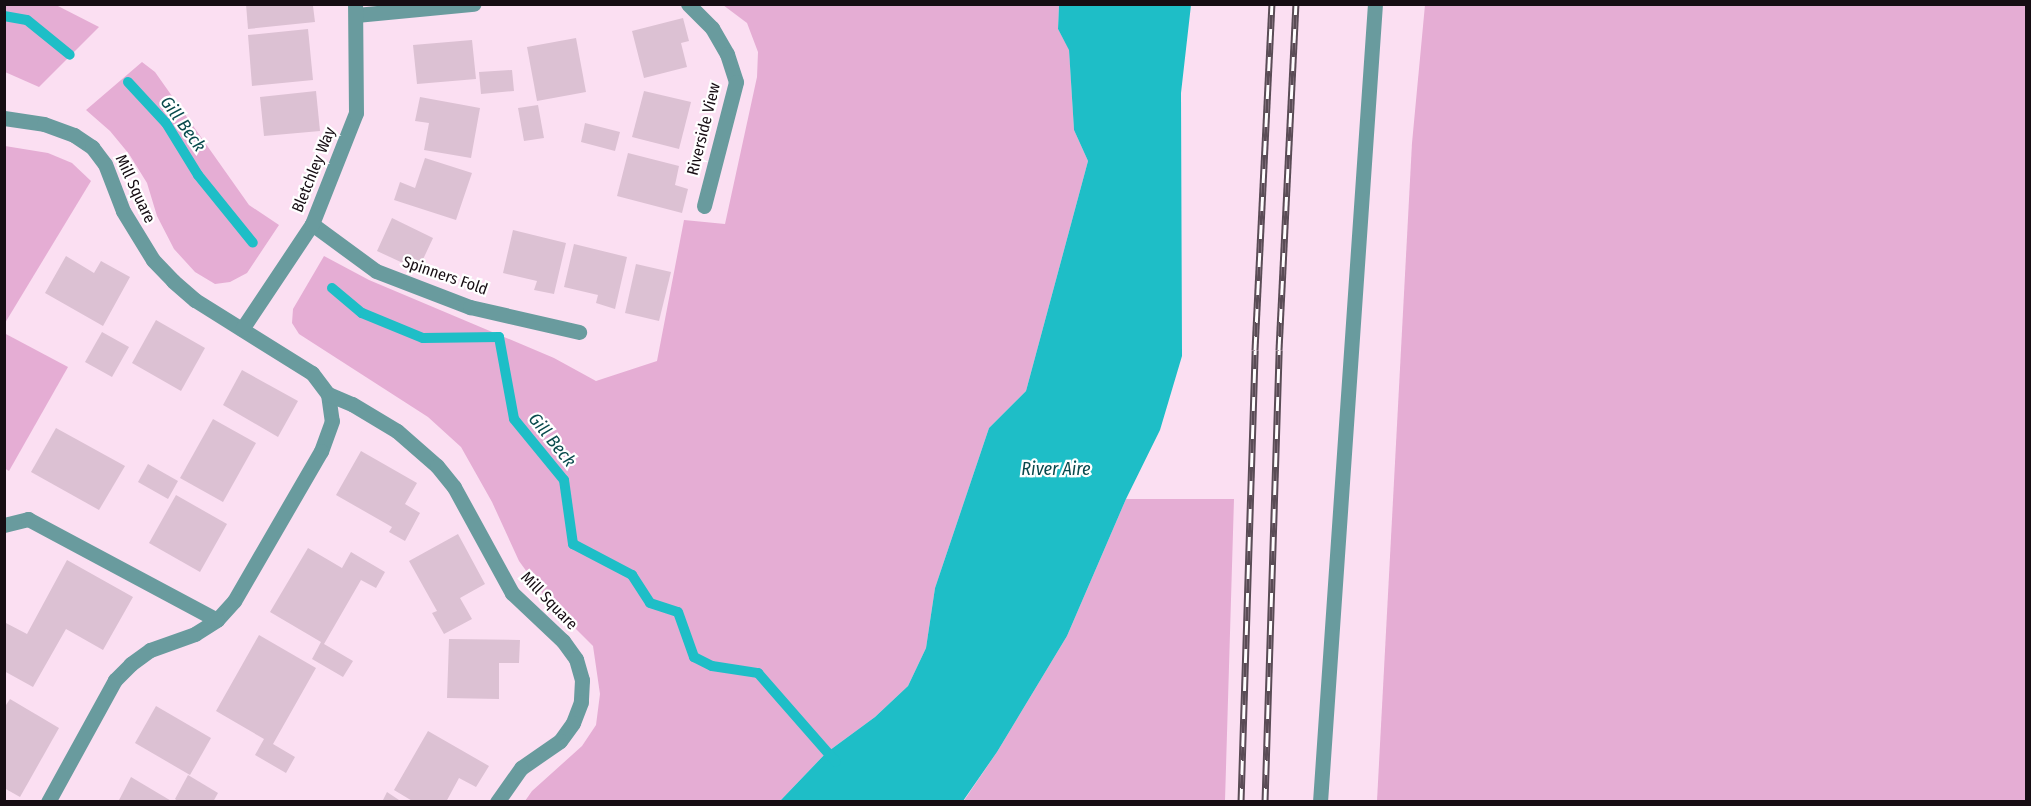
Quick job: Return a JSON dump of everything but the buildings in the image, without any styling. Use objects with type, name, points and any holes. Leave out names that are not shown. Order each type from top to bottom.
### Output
[{"type":"street","points":[[356,10],[473,4]]},
{"type":"street","name":"Riverside View","points":[[688,4],[712,28],[727,54],[736,82],[704,206]]},
{"type":"street","points":[[1320,801],[1375,4]]},
{"type":"street","name":"Bletchley Way","points":[[242,329],[312,224],[356,113],[356,10]]},
{"type":"street","name":"Mill Square","points":[[4,118],[44,124],[74,135],[92,147],[105,164],[123,211],[153,260],[172,281],[195,300],[312,373],[328,394],[352,404],[397,431],[437,466],[454,487],[512,593],[563,641],[576,659],[582,680],[581,702],[573,723],[560,741],[521,768],[497,801]]},
{"type":"street","name":"Spinners Fold","points":[[312,224],[376,271],[470,306],[579,332]]},
{"type":"street","points":[[48,801],[115,680],[150,650],[195,634],[217,620],[234,601],[321,451],[332,421],[328,394]]},
{"type":"street","points":[[4,525],[28,519],[217,620]]},
{"type":"shaded area","points":[[4,5],[56,5],[99,27],[39,87],[5,72]]},
{"type":"shaded area","points":[[723,5],[1059,5],[1058,29],[1069,49],[1074,130],[1088,161],[1026,391],[989,428],[935,588],[926,648],[908,686],[875,717],[826,753],[780,801],[525,801],[532,791],[582,746],[596,725],[600,694],[593,646],[548,601],[519,561],[492,502],[461,447],[428,417],[299,334],[292,323],[293,309],[324,256],[369,280],[554,358],[596,381],[657,361],[684,220],[725,224],[757,77],[758,52],[747,23]]},
{"type":"shaded area","points":[[1425,5],[2026,5],[2026,801],[1377,801],[1412,143]]},
{"type":"shaded area","points":[[142,62],[155,72],[249,205],[279,225],[247,273],[230,282],[215,284],[195,272],[174,249],[157,216],[147,183],[129,154],[110,131],[86,110]]},
{"type":"shaded area","points":[[5,146],[48,153],[72,163],[91,181],[5,323]]},
{"type":"shaded area","points":[[4,333],[68,367],[9,471],[4,468]]},
{"type":"shaded area","points":[[1126,499],[1234,499],[1225,801],[963,802],[997,752],[1067,636]]},
{"type":"water","name":"River Aire","points":[[1059,5],[1191,5],[1181,93],[1182,356],[1160,430],[1126,499],[1067,636],[997,752],[963,801],[780,801],[826,753],[875,717],[908,686],[926,648],[935,588],[989,428],[1026,391],[1088,161],[1074,130],[1069,50],[1058,29]]},
{"type":"waterway","name":"Gill Beck","points":[[4,16],[27,20],[70,55]]},
{"type":"waterway","name":"Gill Beck","points":[[128,82],[166,123],[198,175],[253,243]]},
{"type":"waterway","name":"Gill Beck","points":[[332,288],[362,313],[423,338],[499,337],[514,419],[564,480],[573,544],[632,575],[650,603],[678,612],[694,657],[712,666],[758,673],[836,762]]},
{"type":"railway","points":[[1241,802],[1255,350],[1272,4]]},
{"type":"railway","points":[[1265,802],[1279,350],[1296,4]]}]
